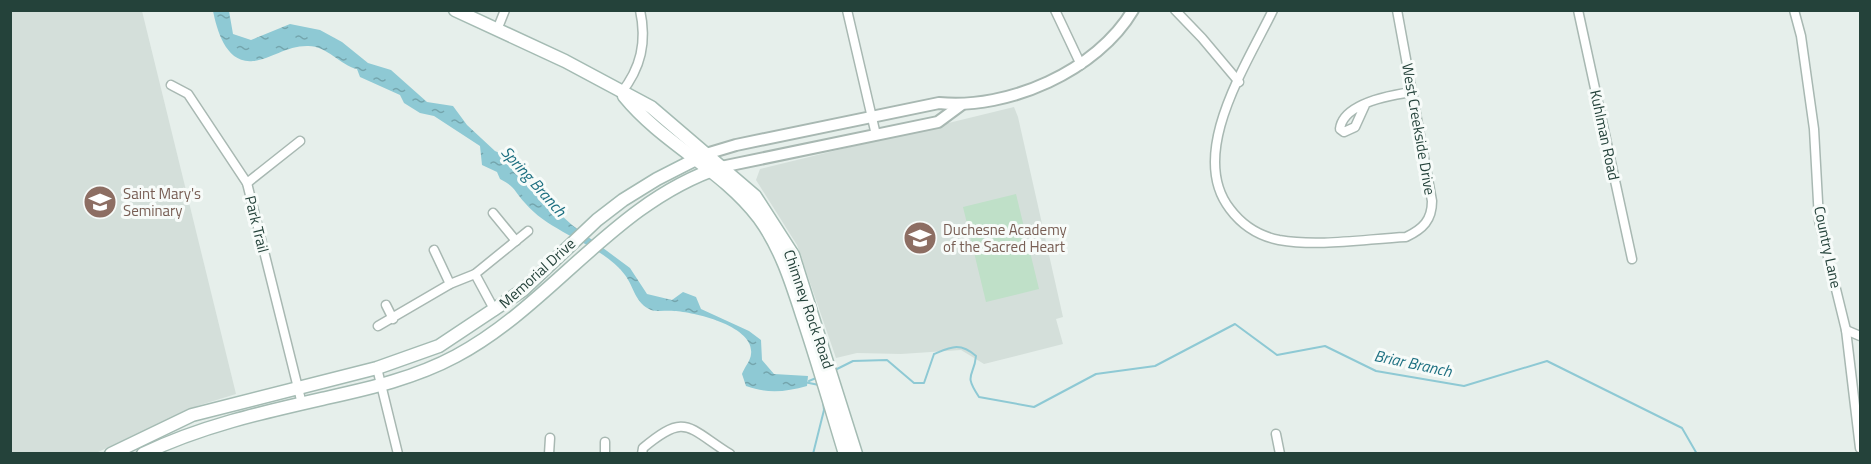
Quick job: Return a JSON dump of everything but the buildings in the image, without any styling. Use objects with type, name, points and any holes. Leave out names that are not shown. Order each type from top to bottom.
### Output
[{"type":"main road","name":"Chimney Rock Road","points":[[455,10],[565,61],[621,93],[636,111],[755,196],[794,255],[800,291],[846,438],[856,453]]},
{"type":"main road","name":"Memorial Drive","points":[[111,453],[192,415],[377,368],[439,346],[495,311],[523,290],[597,220],[657,179],[700,157]]},
{"type":"main road","name":"Memorial Drive","points":[[143,453],[198,431],[417,375],[456,356],[503,328],[614,230],[654,199],[716,169]]},
{"type":"main road","points":[[192,415],[198,431]]},
{"type":"main road","name":"Chimney Rock Road","points":[[845,453],[846,438]]},
{"type":"street","points":[[497,30],[504,10]]},
{"type":"street","points":[[621,93],[634,77],[641,59],[643,43],[640,10]]},
{"type":"street","points":[[847,10],[876,135]]},
{"type":"street","points":[[1055,10],[1081,65]]},
{"type":"street","name":"Memorial Drive","points":[[700,157],[736,145],[939,103],[961,105],[1049,82],[1081,65],[1113,38],[1133,10]]},
{"type":"street","points":[[1175,10],[1239,82],[1273,10]]},
{"type":"street","name":"West Creekside Drive","points":[[1239,82],[1216,137],[1214,152],[1215,181],[1234,214],[1258,233],[1277,240],[1302,242],[1406,237],[1422,228],[1432,213],[1432,201],[1397,10]]},
{"type":"street","name":"Kuhlman Road","points":[[1578,10],[1632,259]]},
{"type":"street","name":"Country Lane","points":[[1794,10],[1801,36],[1814,129],[1819,220],[1846,330],[1860,448]]},
{"type":"street","name":"Park Trail","points":[[171,85],[188,94],[247,183],[302,404]]},
{"type":"street","points":[[1365,105],[1389,95],[1412,92]]},
{"type":"street","name":"Memorial Drive","points":[[716,169],[938,122],[961,105]]},
{"type":"street","points":[[247,183],[300,141]]},
{"type":"street","points":[[493,213],[516,241]]},
{"type":"street","points":[[378,327],[450,284],[476,274],[528,231]]},
{"type":"street","points":[[434,250],[450,284]]},
{"type":"street","points":[[476,274],[495,311]]},
{"type":"street","points":[[386,305],[393,319]]},
{"type":"street","points":[[1846,330],[1860,336]]},
{"type":"street","points":[[377,368],[398,453]]},
{"type":"street","points":[[642,453],[643,448],[660,434],[673,426],[683,425],[730,453]]},
{"type":"street","points":[[1276,434],[1280,453]]},
{"type":"street","points":[[549,453],[550,438]]},
{"type":"street","points":[[605,442],[605,453]]},
{"type":"shaded area","name":"Saint Mary's Seminary","points":[[10,11],[142,11],[236,394],[197,406],[96,453],[11,453]]},
{"type":"shaded area","name":"Duchesne Academy of the Sacred Heart","points":[[1014,107],[1063,317],[1056,319],[1063,344],[984,364],[961,350],[901,354],[857,353],[836,358],[797,245],[756,180],[760,169]]},
{"type":"green space","points":[[1016,194],[1039,289],[986,302],[963,207]]},
{"type":"water","points":[[213,11],[229,11],[233,34],[251,40],[290,24],[320,30],[342,42],[368,63],[391,70],[427,102],[453,106],[467,125],[495,151],[515,160],[536,184],[550,205],[572,225],[630,268],[647,294],[672,300],[683,292],[696,297],[701,309],[749,331],[761,340],[762,360],[774,374],[808,376],[807,386],[776,391],[746,386],[742,374],[751,354],[750,344],[743,336],[722,322],[695,314],[654,311],[646,307],[638,299],[625,275],[615,264],[548,223],[525,203],[512,187],[500,179],[497,172],[482,165],[480,146],[434,116],[420,113],[404,103],[400,95],[360,77],[357,69],[320,49],[299,47],[253,61],[236,57],[220,36]]},
{"type":"waterway","name":"Briar Branch","points":[[835,370],[853,361],[887,360],[914,383],[924,383],[934,354],[960,347],[976,356],[970,379],[979,397],[1034,407],[1096,374],[1155,366],[1235,324],[1277,355],[1325,346],[1376,371],[1464,386],[1547,361],[1682,428],[1697,454]]},
{"type":"waterway","name":"Briar Branch","points":[[809,381],[816,378]]},
{"type":"waterway","name":"Briar Branch","points":[[804,382],[819,385]]},
{"type":"waterway","name":"Spring Branch","points":[[813,454],[824,410],[823,401]]},
{"type":"place","name":"Saint Mary's Seminary","points":[[100,202]]},
{"type":"place","name":"Duchesne Academy of the Sacred Heart","points":[[920,238]]}]
